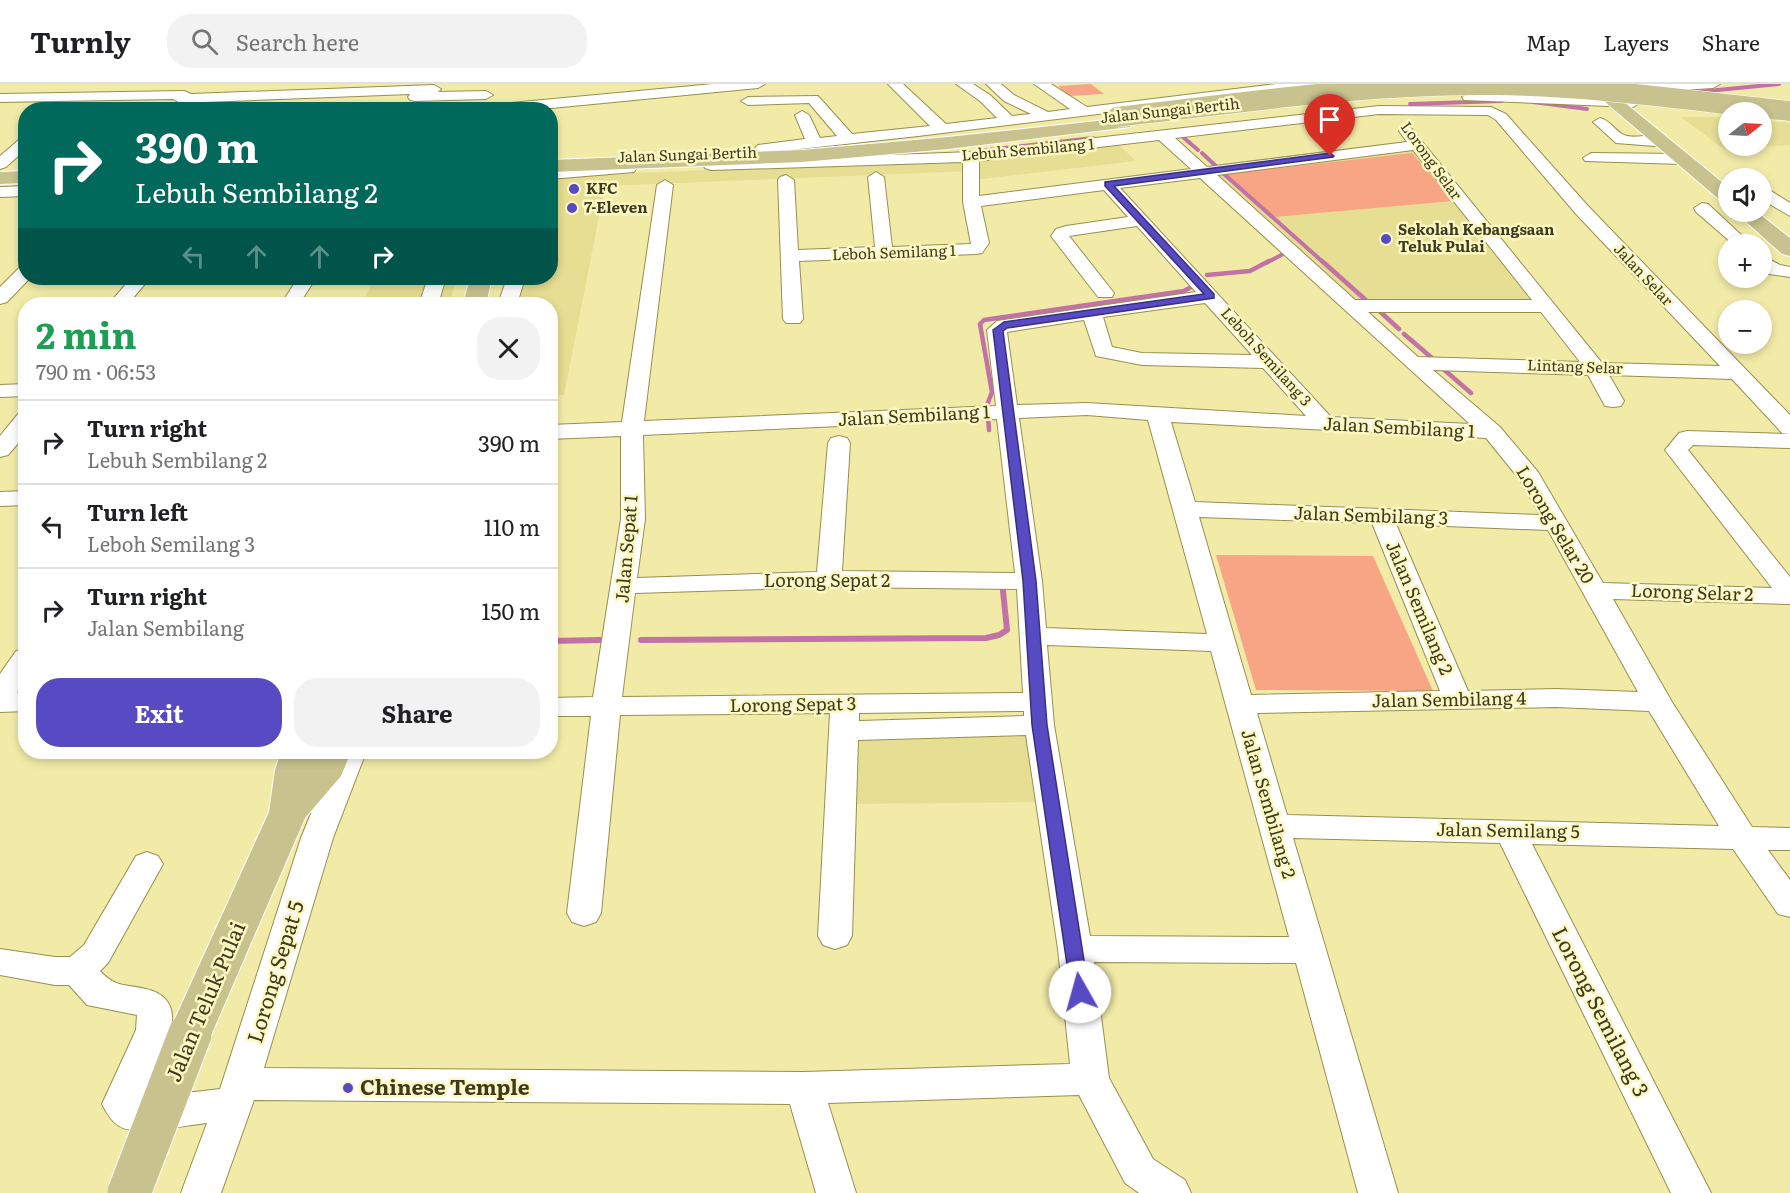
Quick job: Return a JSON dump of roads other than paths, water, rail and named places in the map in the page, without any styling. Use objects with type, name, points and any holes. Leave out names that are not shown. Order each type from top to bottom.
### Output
[{"type":"main road","points":[[1593,84],[1611,90],[1659,141],[1718,188]]},
{"type":"main road","name":"Jalan Sungai Bertih","points":[[558,168],[791,157],[880,150],[1358,90],[1452,85],[1586,89],[1790,111]]},
{"type":"main road","name":"Jalan Sungai Bertih","points":[[1121,120],[1388,93],[1448,90],[1591,95],[1718,108]]},
{"type":"main road","points":[[1633,111],[1669,137],[1700,173]]},
{"type":"main road","points":[[1772,114],[1790,116]]},
{"type":"main road","name":"Jalan Sungai Bertih","points":[[558,168],[725,154],[946,141]]},
{"type":"main road","points":[[0,178],[18,177]]},
{"type":"main road","points":[[1757,222],[1790,249]]},
{"type":"main road","name":"Jalan Teluk Pulai","points":[[129,1193],[190,1034],[288,812],[297,759]]},
{"type":"main road","name":"Jalan Teluk Pulai","points":[[288,812],[328,767],[331,759]]},
{"type":"street","points":[[70,102],[92,84]]},
{"type":"street","points":[[558,103],[758,84]]},
{"type":"street","points":[[896,84],[946,141]]},
{"type":"street","points":[[963,84],[985,98],[1008,120]]},
{"type":"street","points":[[993,84],[1009,98],[1043,115]]},
{"type":"street","points":[[1041,84],[1053,94],[1076,106],[1198,97],[1301,84]]},
{"type":"street","points":[[1180,84],[1198,97]]},
{"type":"street","points":[[1211,84],[1225,94]]},
{"type":"street","points":[[946,141],[1115,112],[1372,84]]},
{"type":"street","points":[[725,154],[814,142],[918,132],[946,141],[994,142],[1400,105],[1546,98],[1611,90],[1713,84]]},
{"type":"street","points":[[0,98],[182,97],[435,89]]},
{"type":"street","points":[[451,89],[486,89]]},
{"type":"street","points":[[364,99],[486,89]]},
{"type":"street","points":[[1151,89],[1167,100]]},
{"type":"street","points":[[946,141],[1008,120],[1043,115],[1108,97]]},
{"type":"street","points":[[1546,98],[1633,111]]},
{"type":"street","points":[[748,101],[813,99],[848,139]]},
{"type":"street","points":[[679,106],[699,104]]},
{"type":"street","name":"Lebuh Sembilang 1","points":[[558,168],[946,141],[972,157],[1379,110],[1400,105],[1484,110],[1501,117]]},
{"type":"street","name":"Lorong Selar","points":[[1400,105],[1406,130],[1594,368],[1613,401]]},
{"type":"street","points":[[802,115],[814,142]]},
{"type":"street","points":[[904,117],[918,132]]},
{"type":"street","name":"Jalan Selar","points":[[1501,117],[1582,210],[1736,373],[1786,420]]},
{"type":"street","points":[[1600,122],[1621,140],[1659,141]]},
{"type":"street","points":[[9,135],[18,134]]},
{"type":"street","name":"Lorong Selar 20","points":[[1164,136],[1492,432],[1530,477],[1658,702],[1742,837],[1790,905]]},
{"type":"street","points":[[972,202],[1417,145]]},
{"type":"street","points":[[0,164],[18,148]]},
{"type":"street","name":"Leboh Semilang 1","points":[[789,256],[976,249],[980,243],[969,172],[972,157]]},
{"type":"street","points":[[1591,158],[1682,159]]},
{"type":"street","points":[[876,177],[884,253]]},
{"type":"street","points":[[786,180],[793,319]]},
{"type":"street","name":"Leboh Semilang 3","points":[[1108,184],[1326,425]]},
{"type":"street","name":"Jalan Sepat 1","points":[[584,913],[606,708],[633,519],[632,428],[665,185]]},
{"type":"street","points":[[1772,191],[1790,190]]},
{"type":"street","points":[[0,192],[18,191]]},
{"type":"street","points":[[1772,199],[1790,211]]},
{"type":"street","points":[[1702,208],[1732,234]]},
{"type":"street","points":[[1142,220],[1072,230],[1060,236],[1098,303],[1103,352],[1142,359],[1271,362]]},
{"type":"street","points":[[1,291],[18,268]]},
{"type":"street","points":[[1772,268],[1790,272]]},
{"type":"street","points":[[124,297],[135,285]]},
{"type":"street","points":[[1171,1193],[1139,1171],[1090,1079],[1075,949],[1038,713],[1029,581],[999,327],[1098,303],[1211,296]]},
{"type":"street","points":[[1351,306],[1545,306]]},
{"type":"street","name":"Lintang Selar","points":[[1413,363],[1736,373]]},
{"type":"street","points":[[0,391],[18,390]]},
{"type":"street","name":"Jalan Sembilang 1","points":[[558,432],[1087,409],[1326,425],[1492,432]]},
{"type":"street","name":"Jalan Sembilang 2","points":[[1158,415],[1378,1193]]},
{"type":"street","points":[[0,450],[18,429]]},
{"type":"street","points":[[1790,441],[1687,438],[1676,450],[1790,595]]},
{"type":"street","points":[[829,579],[839,443]]},
{"type":"street","points":[[0,499],[18,498]]},
{"type":"street","name":"Jalan Sembilang 3","points":[[1184,509],[1557,523]]},
{"type":"street","name":"Jalan Semilang 2","points":[[1381,517],[1458,700]]},
{"type":"street","name":"Lorong Sepat 2","points":[[625,586],[829,579],[1029,581]]},
{"type":"street","name":"Lorong Selar 2","points":[[1595,591],[1790,595]]},
{"type":"street","points":[[1033,636],[1222,643]]},
{"type":"street","points":[[6,694],[18,672]]},
{"type":"street","name":"Jalan Sembilang 4","points":[[1240,704],[1556,698],[1658,702]]},
{"type":"street","name":"Lorong Sepat 3","points":[[558,707],[845,718],[1038,713]]},
{"type":"street","points":[[835,936],[845,718]]},
{"type":"street","name":"Lorong Sepat 5","points":[[201,1193],[237,1094],[317,838],[348,759]]},
{"type":"street","name":"Jalan Semilang 5","points":[[1274,826],[1790,839]]},
{"type":"street","name":"Lorong Semilang 3","points":[[1510,831],[1691,1193]]},
{"type":"street","points":[[0,962],[55,971],[78,971],[96,954],[147,864]]},
{"type":"street","points":[[1075,949],[1309,950]]},
{"type":"street","points":[[78,971],[99,995],[147,1003],[156,1009],[154,1030],[121,1104],[133,1115],[237,1094],[804,1088],[1090,1079]]},
{"type":"street","points":[[804,1088],[836,1193]]},
{"type":"waterway","points":[[1697,92],[1779,84]]},
{"type":"waterway","points":[[1410,104],[1502,101]]},
{"type":"waterway","points":[[1533,102],[1587,109]]},
{"type":"waterway","points":[[1183,137],[1198,150]]},
{"type":"waterway","points":[[980,151],[1093,138]]},
{"type":"waterway","points":[[1202,153],[1218,168]]},
{"type":"waterway","points":[[1224,174],[1324,263]]},
{"type":"waterway","points":[[1266,263],[1287,252]]},
{"type":"waterway","points":[[1207,275],[1250,271],[1269,261]]},
{"type":"waterway","points":[[1322,261],[1368,302]]},
{"type":"waterway","points":[[986,408],[992,392],[980,324],[984,320],[1184,291],[1195,285]]},
{"type":"waterway","points":[[1375,307],[1399,329]]},
{"type":"waterway","points":[[1404,334],[1432,358]]},
{"type":"waterway","points":[[1441,367],[1471,393]]},
{"type":"waterway","points":[[988,416],[989,430]]},
{"type":"waterway","points":[[641,640],[986,638],[999,635],[1007,630],[1003,591]]},
{"type":"waterway","points":[[558,641],[600,640]]},
{"type":"place","name":"KFC","points":[[574,189]]},
{"type":"place","name":"7-Eleven","points":[[572,208]]},
{"type":"place","name":"Sekolah Kebangsaan Teluk Pulai","points":[[1386,239]]},
{"type":"place","name":"Chinese Temple","points":[[348,1088]]}]
